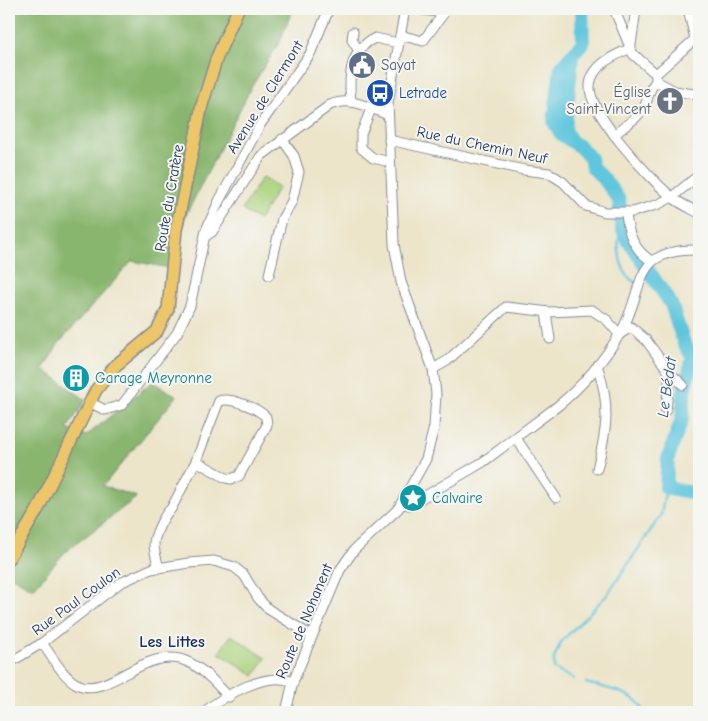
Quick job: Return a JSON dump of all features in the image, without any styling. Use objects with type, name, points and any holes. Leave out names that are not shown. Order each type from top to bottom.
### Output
[{"type":"main road","name":"Route du Cratère","points":[[9,558],[38,509],[89,402],[115,366],[157,331],[168,309],[172,291],[176,230],[202,105],[216,57],[238,9]]},
{"type":"street","name":"Avenue de Clermont","points":[[89,402],[105,410],[112,410],[122,405],[177,333],[192,301],[204,238],[219,201],[249,143],[310,54],[329,9]]},
{"type":"street","name":"Route de Nohanent","points":[[286,712],[293,682],[346,560],[390,519],[401,504],[422,467],[432,439],[436,403],[433,369],[397,267],[390,162],[389,91],[405,9]]},
{"type":"street","points":[[418,9],[445,11]]},
{"type":"street","points":[[614,9],[634,54],[656,78],[675,91],[699,95]]},
{"type":"street","points":[[631,48],[636,9]]},
{"type":"street","points":[[614,135],[639,113],[646,103],[647,93],[656,78],[697,43],[688,9]]},
{"type":"street","points":[[351,101],[351,68],[358,51],[365,43],[375,38],[423,41],[445,11]]},
{"type":"street","points":[[353,32],[352,40],[358,51]]},
{"type":"street","points":[[631,48],[604,62],[594,74],[590,84],[594,105],[614,135],[672,197],[699,213]]},
{"type":"street","points":[[204,238],[212,232],[261,156],[330,105],[340,100],[351,101],[388,115]]},
{"type":"street","points":[[371,108],[361,134],[361,148],[374,158],[390,162]]},
{"type":"street","points":[[269,275],[282,219],[292,201],[299,172],[294,156],[282,139]]},
{"type":"street","name":"Rue du Chemin Neuf","points":[[389,140],[516,168],[549,173],[563,182],[586,206],[597,210],[622,212]]},
{"type":"street","points":[[651,263],[641,254],[631,237],[622,212],[644,209],[672,197],[699,175]]},
{"type":"street","points":[[401,504],[410,505],[483,462],[573,393],[597,365],[619,334],[643,272],[651,263],[668,253],[699,250]]},
{"type":"street","points":[[433,369],[447,361],[506,307],[546,312],[592,310],[607,320],[619,334]]},
{"type":"street","points":[[546,312],[547,331],[550,339]]},
{"type":"street","points":[[628,312],[631,328],[646,340],[670,372],[684,384]]},
{"type":"street","points":[[619,334],[631,328]]},
{"type":"street","points":[[597,365],[606,397],[608,417],[597,469]]},
{"type":"street","points":[[666,410],[670,372]]},
{"type":"street","points":[[159,568],[155,540],[164,519],[196,461],[219,401],[227,399],[257,410],[266,417],[267,425],[239,476],[231,479],[226,478],[196,461]]},
{"type":"street","points":[[516,438],[556,498]]},
{"type":"street","name":"Rue Paul Coulon","points":[[9,663],[42,643],[120,583],[137,574],[159,568],[214,561],[229,564],[244,574],[258,598],[268,609],[298,630],[312,636]]},
{"type":"street","points":[[42,643],[71,680],[84,686],[101,685],[153,660],[169,658],[188,662],[198,668],[229,697]]},
{"type":"street","points":[[204,712],[261,681],[278,678],[293,682]]},
{"type":"green space","points":[[9,9],[293,9],[280,41],[252,86],[175,236],[170,268],[132,261],[59,343],[43,369],[86,400],[67,429],[86,436],[152,382],[177,396],[103,486],[137,497],[64,553],[33,589],[9,575]]},
{"type":"green space","points":[[262,177],[279,187],[259,220],[242,210]]},
{"type":"green space","points":[[231,635],[266,658],[254,676],[219,653]]},
{"type":"waterway","name":"Le Bédat","points":[[582,9],[583,42],[561,68],[554,122],[561,134],[580,147],[590,158],[592,167],[604,179],[619,200],[622,228],[671,304],[684,343],[693,358],[685,386],[682,419],[668,458],[666,487],[669,488]]},
{"type":"waterway","points":[[571,141],[565,130],[572,56]]},
{"type":"waterway","points":[[622,228],[619,242],[620,258],[626,274],[637,283]]},
{"type":"waterway","points":[[574,679],[554,669],[554,658],[561,642],[607,595],[661,515],[666,487]]},
{"type":"waterway","name":"Le Bédat","points":[[673,489],[699,494]]},
{"type":"waterway","name":"Le Bédat","points":[[586,683],[627,695],[635,700],[644,712]]},
{"type":"place","name":"Sayat","points":[[362,65]]},
{"type":"place","name":"Letrade","points":[[380,93]]},
{"type":"place","name":"Église Saint-Vincent","points":[[670,101]]},
{"type":"place","name":"Garage Meyronne","points":[[76,378]]},
{"type":"place","name":"Calvaire","points":[[413,498]]},
{"type":"district","name":"Les Littes","points":[[172,642]]}]
